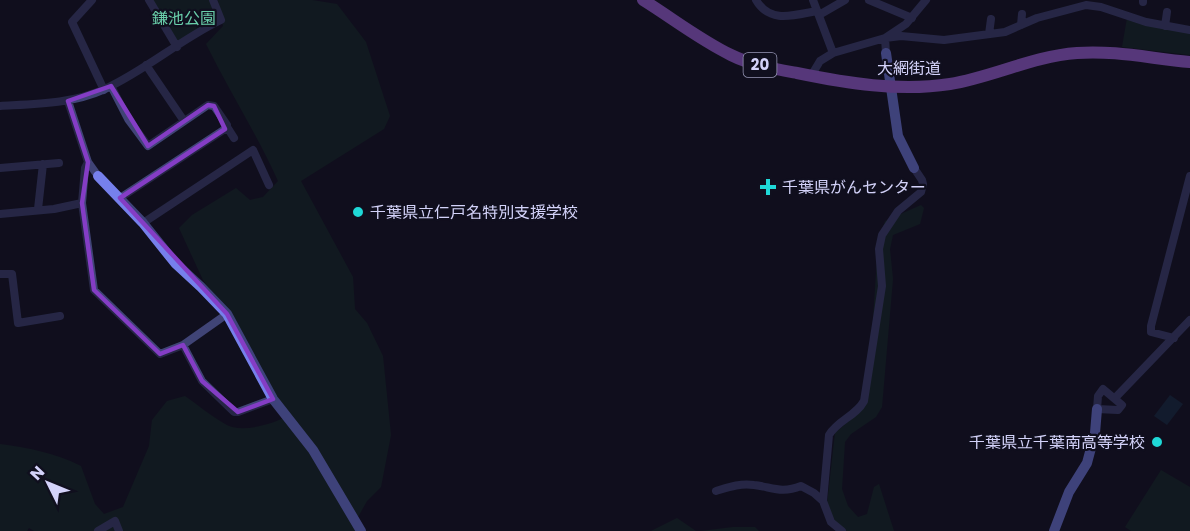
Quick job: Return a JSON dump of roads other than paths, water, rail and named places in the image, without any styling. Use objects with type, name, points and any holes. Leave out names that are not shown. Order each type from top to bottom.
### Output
[{"type":"main road","name":"大網街道","points":[[642,0],[733,56],[811,76],[892,86],[921,87],[952,84],[1048,57],[1074,53],[1116,54],[1190,62]]},
{"type":"street","points":[[92,0],[72,22],[108,88],[148,146],[211,105],[228,125],[234,138]]},
{"type":"street","points":[[149,0],[177,47]]},
{"type":"street","points":[[0,106],[68,101],[108,88],[177,47],[203,28],[221,20],[213,0]]},
{"type":"street","points":[[756,0],[767,13],[777,17],[818,13],[845,0]]},
{"type":"street","points":[[813,0],[832,53]]},
{"type":"street","points":[[869,0],[912,18]]},
{"type":"street","points":[[885,38],[912,18],[926,0]]},
{"type":"street","points":[[811,76],[820,61],[832,53],[885,38],[901,36],[944,40],[1005,32],[1071,4],[1101,7],[1146,22],[1190,30]]},
{"type":"street","points":[[1166,26],[1167,12]]},
{"type":"street","points":[[1022,14],[1022,25]]},
{"type":"street","points":[[989,34],[991,19]]},
{"type":"street","points":[[823,501],[830,435],[834,428],[858,410],[864,401],[882,286],[879,249],[882,235],[898,211],[921,192],[923,187],[922,180],[898,136],[885,38]]},
{"type":"street","points":[[146,65],[184,121]]},
{"type":"street","points":[[68,101],[88,162],[175,263],[227,314],[273,399],[314,450],[361,531]]},
{"type":"street","points":[[120,198],[227,127]]},
{"type":"street","points":[[250,141],[269,185]]},
{"type":"street","points":[[142,223],[253,150]]},
{"type":"street","points":[[88,162],[85,168],[82,203],[94,290],[160,354],[183,345],[227,314]]},
{"type":"street","points":[[0,168],[59,163]]},
{"type":"street","points":[[38,209],[43,164]]},
{"type":"street","points":[[1174,338],[1151,332],[1151,326],[1190,176]]},
{"type":"street","points":[[0,214],[82,203]]},
{"type":"street","points":[[0,274],[12,274],[18,322],[60,316]]},
{"type":"street","points":[[1115,398],[1190,320]]},
{"type":"street","points":[[183,345],[202,381],[234,412],[273,399]]},
{"type":"street","points":[[1054,531],[1069,492],[1087,463],[1095,433],[1098,396],[1103,389],[1122,405],[1118,410],[1097,409]]},
{"type":"street","points":[[716,492],[738,484],[755,485],[774,490],[792,490],[801,486],[823,501],[831,522],[842,531]]},
{"type":"street","points":[[98,531],[115,521],[118,531]]},
{"type":"water","points":[[1170,395],[1183,404],[1167,425],[1154,416]]},
{"type":"place","name":"千葉県がんセンター","points":[[768,187]]},
{"type":"place","name":"千葉県立仁戸名特別支援学校","points":[[358,212]]},
{"type":"place","name":"千葉県立千葉南高等学校","points":[[1157,442]]},
{"type":"park label","name":"鎌池公園","points":[[184,18]]}]
